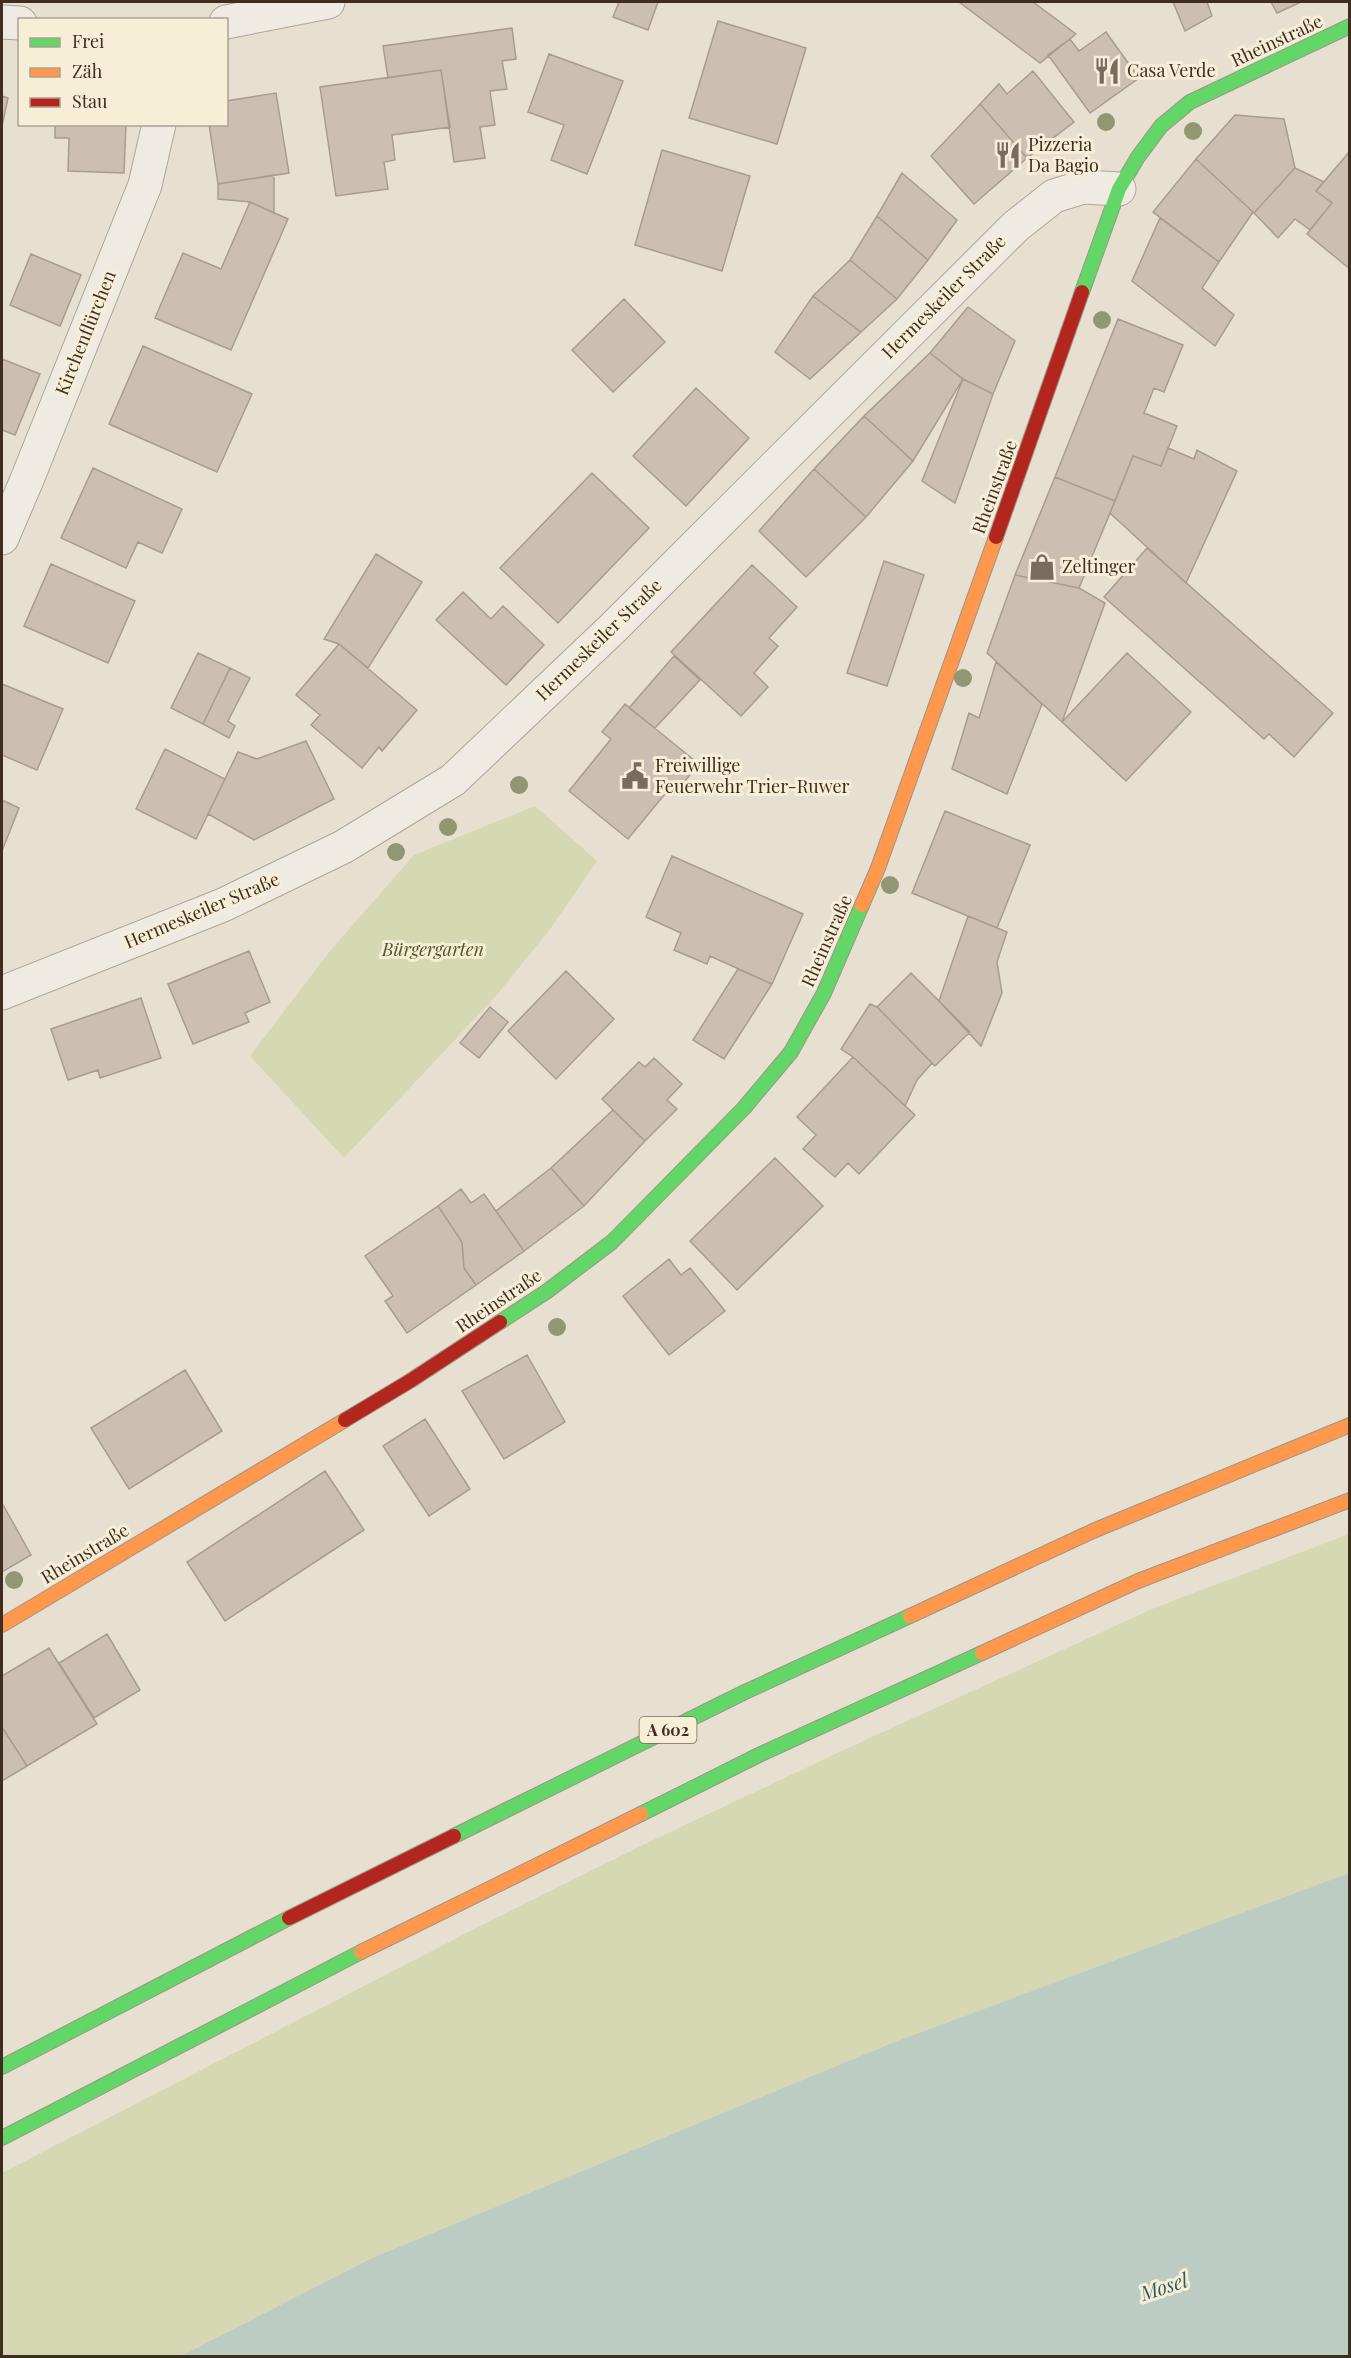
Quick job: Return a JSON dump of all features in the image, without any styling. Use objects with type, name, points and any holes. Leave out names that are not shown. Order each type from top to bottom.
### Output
[{"type":"main road","name":"Rheinstraße","points":[[2,1625],[410,1381],[546,1292],[612,1242],[744,1108],[791,1052],[824,993],[879,868],[1119,189],[1138,157],[1161,126],[1190,102],[1350,26]]},
{"type":"main road","name":"A 602","points":[[2,2067],[348,1888],[745,1692],[1093,1531],[1350,1425]]},
{"type":"main road","points":[[2,2138],[366,1950],[761,1754],[1138,1581],[1350,1500]]},
{"type":"street","points":[[228,22],[328,2]]},
{"type":"street","points":[[2,22],[18,23]]},
{"type":"street","name":"Kirchenflürchen","points":[[2,538],[145,185],[159,126]]},
{"type":"street","name":"Hermeskeiler Straße","points":[[2,993],[224,905],[343,847],[453,780],[614,628],[1016,226],[1054,196],[1083,187],[1119,189]]},
{"type":"green space","name":"Bürgergarten","points":[[535,806],[597,861],[548,932],[495,997],[344,1158],[250,1056],[330,951],[414,855]]},
{"type":"green space","points":[[1349,1534],[1349,1873],[892,2043],[372,2258],[181,2356],[2,2356],[2,2173],[484,1924],[649,1842],[1152,1609]]},
{"type":"water","name":"Mosel","points":[[1349,1873],[1349,2356],[181,2356],[372,2258],[892,2043]]},
{"type":"building","points":[[619,2],[658,2],[648,30],[613,17]]},
{"type":"building","points":[[959,2],[1033,2],[1076,34],[1040,63]]},
{"type":"building","points":[[1173,2],[1207,2],[1212,16],[1185,31]]},
{"type":"building","points":[[1271,2],[1301,2],[1277,13]]},
{"type":"building","points":[[718,21],[806,48],[777,144],[689,118]]},
{"type":"building","points":[[512,28],[516,59],[502,61],[507,89],[490,91],[495,125],[480,127],[485,158],[454,162],[441,70],[388,78],[383,46]]},
{"type":"building","points":[[1106,32],[1139,78],[1090,113],[1048,55],[1070,39],[1079,51]]},
{"type":"building","points":[[549,54],[623,81],[587,174],[551,160],[564,125],[528,112]]},
{"type":"building","points":[[441,70],[450,127],[392,135],[395,160],[384,162],[388,189],[336,196],[320,87]]},
{"type":"building","points":[[1033,71],[1074,122],[1027,158],[980,104],[999,84],[1007,94]]},
{"type":"building","points":[[276,93],[289,173],[218,184],[209,126],[228,126],[228,101]]},
{"type":"building","points":[[2,96],[8,98],[2,126]]},
{"type":"building","points":[[980,104],[1027,158],[974,204],[931,156]]},
{"type":"building","points":[[1235,115],[1284,119],[1295,168],[1254,213],[1196,159]]},
{"type":"building","points":[[55,126],[126,126],[124,173],[68,171],[69,138],[55,138]]},
{"type":"building","points":[[662,150],[750,176],[722,271],[635,245]]},
{"type":"building","points":[[1350,151],[1350,269],[1307,234],[1332,203],[1316,191]]},
{"type":"building","points":[[1196,159],[1253,212],[1219,262],[1153,212]]},
{"type":"building","points":[[1295,168],[1324,182],[1316,191],[1332,203],[1310,230],[1295,219],[1278,238],[1254,213]]},
{"type":"building","points":[[902,173],[957,220],[928,260],[877,216]]},
{"type":"building","points":[[274,175],[274,213],[250,202],[218,199],[218,184]]},
{"type":"building","points":[[250,202],[288,219],[231,350],[155,318],[183,253],[221,269]]},
{"type":"building","points":[[877,216],[928,260],[897,299],[850,260]]},
{"type":"building","points":[[1160,218],[1219,262],[1202,288],[1234,315],[1215,346],[1132,281]]},
{"type":"building","points":[[31,254],[81,275],[60,326],[10,305]]},
{"type":"building","points":[[850,260],[897,299],[861,332],[813,296]]},
{"type":"building","points":[[813,296],[861,332],[810,379],[775,352]]},
{"type":"building","points":[[624,299],[665,342],[613,392],[572,350]]},
{"type":"building","points":[[968,307],[1015,341],[993,394],[963,379],[930,353]]},
{"type":"building","points":[[1118,319],[1183,345],[1164,392],[1154,388],[1144,413],[1177,426],[1161,466],[1133,456],[1115,501],[1055,477]]},
{"type":"building","points":[[143,346],[252,394],[217,472],[109,424]]},
{"type":"building","points":[[930,353],[963,379],[913,461],[864,416]]},
{"type":"building","points":[[2,359],[40,374],[15,435],[2,430]]},
{"type":"building","points":[[963,379],[993,394],[955,503],[922,481]]},
{"type":"building","points":[[696,388],[749,438],[686,506],[633,456]]},
{"type":"building","points":[[864,416],[913,461],[866,517],[814,469]]},
{"type":"building","points":[[1168,448],[1194,459],[1197,450],[1237,471],[1186,583],[1110,513],[1133,456],[1161,466]]},
{"type":"building","points":[[93,468],[182,509],[162,553],[138,542],[126,568],[61,538]]},
{"type":"building","points":[[814,469],[866,517],[806,577],[759,531]]},
{"type":"building","points":[[592,473],[649,528],[558,623],[500,568]]},
{"type":"building","points":[[1055,477],[1115,501],[1079,588],[1015,575]]},
{"type":"building","points":[[1147,548],[1333,713],[1294,757],[1269,734],[1264,739],[1104,597]]},
{"type":"building","points":[[376,554],[422,582],[368,668],[339,644],[324,639]]},
{"type":"building","points":[[884,561],[924,575],[887,686],[847,673]]},
{"type":"building","points":[[51,564],[135,601],[108,663],[24,626]]},
{"type":"building","points":[[752,565],[797,607],[769,638],[778,646],[754,673],[768,687],[741,716],[671,652]]},
{"type":"building","points":[[1015,575],[1079,588],[1105,603],[1062,722],[987,653]]},
{"type":"building","points":[[463,592],[491,619],[503,606],[544,645],[506,685],[436,620]]},
{"type":"building","points":[[339,644],[417,710],[382,751],[379,747],[362,768],[311,725],[320,715],[296,695]]},
{"type":"building","points":[[198,653],[230,668],[203,724],[171,708]]},
{"type":"building","points":[[1127,653],[1191,712],[1126,781],[1062,722]]},
{"type":"building","points":[[674,656],[700,680],[655,728],[629,708]]},
{"type":"building","points":[[996,662],[1042,704],[1007,794],[952,769],[969,713],[979,718]]},
{"type":"building","points":[[230,668],[250,678],[228,721],[235,726],[229,738],[203,724]]},
{"type":"building","points":[[2,684],[63,709],[37,770],[2,755]]},
{"type":"building","name":"Freiwillige Feuerwehr Trier-Ruwer","points":[[625,704],[699,764],[675,793],[669,789],[628,839],[569,791],[611,739],[602,732]]},
{"type":"building","points":[[306,741],[334,799],[254,840],[208,814],[238,752],[257,759]]},
{"type":"building","points":[[165,749],[225,779],[196,839],[136,809]]},
{"type":"building","points":[[2,800],[19,808],[2,851]]},
{"type":"building","points":[[945,811],[1030,845],[997,928],[912,893]]},
{"type":"building","points":[[672,856],[803,914],[772,984],[710,956],[707,964],[674,950],[681,933],[646,917]]},
{"type":"building","points":[[968,916],[1007,932],[997,962],[1002,993],[981,1046],[939,1001]]},
{"type":"building","points":[[249,951],[270,1002],[245,1013],[249,1022],[193,1044],[168,984]]},
{"type":"building","points":[[738,969],[772,984],[724,1059],[693,1040]]},
{"type":"building","points":[[566,971],[614,1019],[556,1079],[508,1031]]},
{"type":"building","points":[[911,973],[970,1032],[935,1066],[877,1007]]},
{"type":"building","points":[[141,998],[161,1058],[100,1078],[98,1070],[68,1080],[51,1029]]},
{"type":"building","points":[[870,1004],[877,1007],[932,1063],[917,1080],[905,1106],[853,1057],[841,1049]]},
{"type":"building","points":[[490,1007],[508,1022],[479,1058],[460,1043]]},
{"type":"building","points":[[853,1057],[915,1115],[859,1174],[848,1163],[835,1177],[803,1149],[816,1135],[797,1117]]},
{"type":"building","points":[[654,1058],[682,1084],[667,1100],[677,1109],[645,1141],[602,1099],[639,1062],[645,1067]]},
{"type":"building","points":[[613,1110],[645,1141],[584,1206],[551,1168]]},
{"type":"building","points":[[775,1158],[823,1206],[737,1290],[690,1241]]},
{"type":"building","points":[[551,1168],[584,1206],[524,1251],[496,1211]]},
{"type":"building","points":[[461,1189],[471,1203],[484,1194],[524,1251],[476,1285],[464,1268],[462,1242],[438,1206]]},
{"type":"building","points":[[438,1206],[462,1242],[464,1268],[476,1285],[407,1333],[385,1301],[393,1296],[365,1256]]},
{"type":"building","points":[[669,1259],[681,1275],[690,1268],[725,1311],[669,1355],[623,1296]]},
{"type":"building","points":[[527,1355],[565,1422],[504,1459],[462,1391]]},
{"type":"building","points":[[185,1370],[222,1431],[129,1489],[91,1428]]},
{"type":"building","points":[[425,1419],[470,1489],[429,1516],[383,1446]]},
{"type":"building","points":[[325,1471],[364,1530],[225,1621],[187,1562]]},
{"type":"building","points":[[2,1503],[31,1555],[2,1572]]},
{"type":"building","points":[[107,1634],[140,1690],[94,1718],[59,1663]]},
{"type":"building","points":[[49,1648],[97,1724],[27,1766],[2,1727],[2,1676]]},
{"type":"building","points":[[2,1727],[27,1766],[2,1781]]},
{"type":"traffic: fast","points":[[1082,292],[1119,189],[1138,157],[1161,126],[1190,102],[1350,26]]},
{"type":"traffic: fast","points":[[500,1322],[546,1292],[612,1242],[744,1108],[791,1052],[824,993],[862,905]]},
{"type":"traffic: fast","points":[[454,1836],[745,1692],[910,1616]]},
{"type":"traffic: fast","points":[[641,1814],[761,1754],[982,1653]]},
{"type":"traffic: fast","points":[[2,2067],[289,1918]]},
{"type":"traffic: fast","points":[[2,2138],[361,1952]]},
{"type":"traffic: slow","points":[[862,905],[878,868],[996,537]]},
{"type":"traffic: slow","points":[[2,1625],[345,1420]]},
{"type":"traffic: slow","points":[[910,1616],[1093,1531],[1350,1425]]},
{"type":"traffic: slow","points":[[982,1653],[1138,1581],[1350,1500]]},
{"type":"traffic: slow","points":[[361,1952],[641,1814]]},
{"type":"traffic: jam","points":[[996,537],[1082,292]]},
{"type":"traffic: jam","points":[[345,1420],[500,1322]]},
{"type":"traffic: jam","points":[[289,1918],[454,1836]]},
{"type":"place","name":"Casa Verde","points":[[1107,71]]},
{"type":"place","name":"Pizzeria Da Bagio","points":[[1008,155]]},
{"type":"place","name":"Zeltinger","points":[[1042,567]]},
{"type":"place","name":"Freiwillige Feuerwehr Trier-Ruwer","points":[[635,776]]}]
